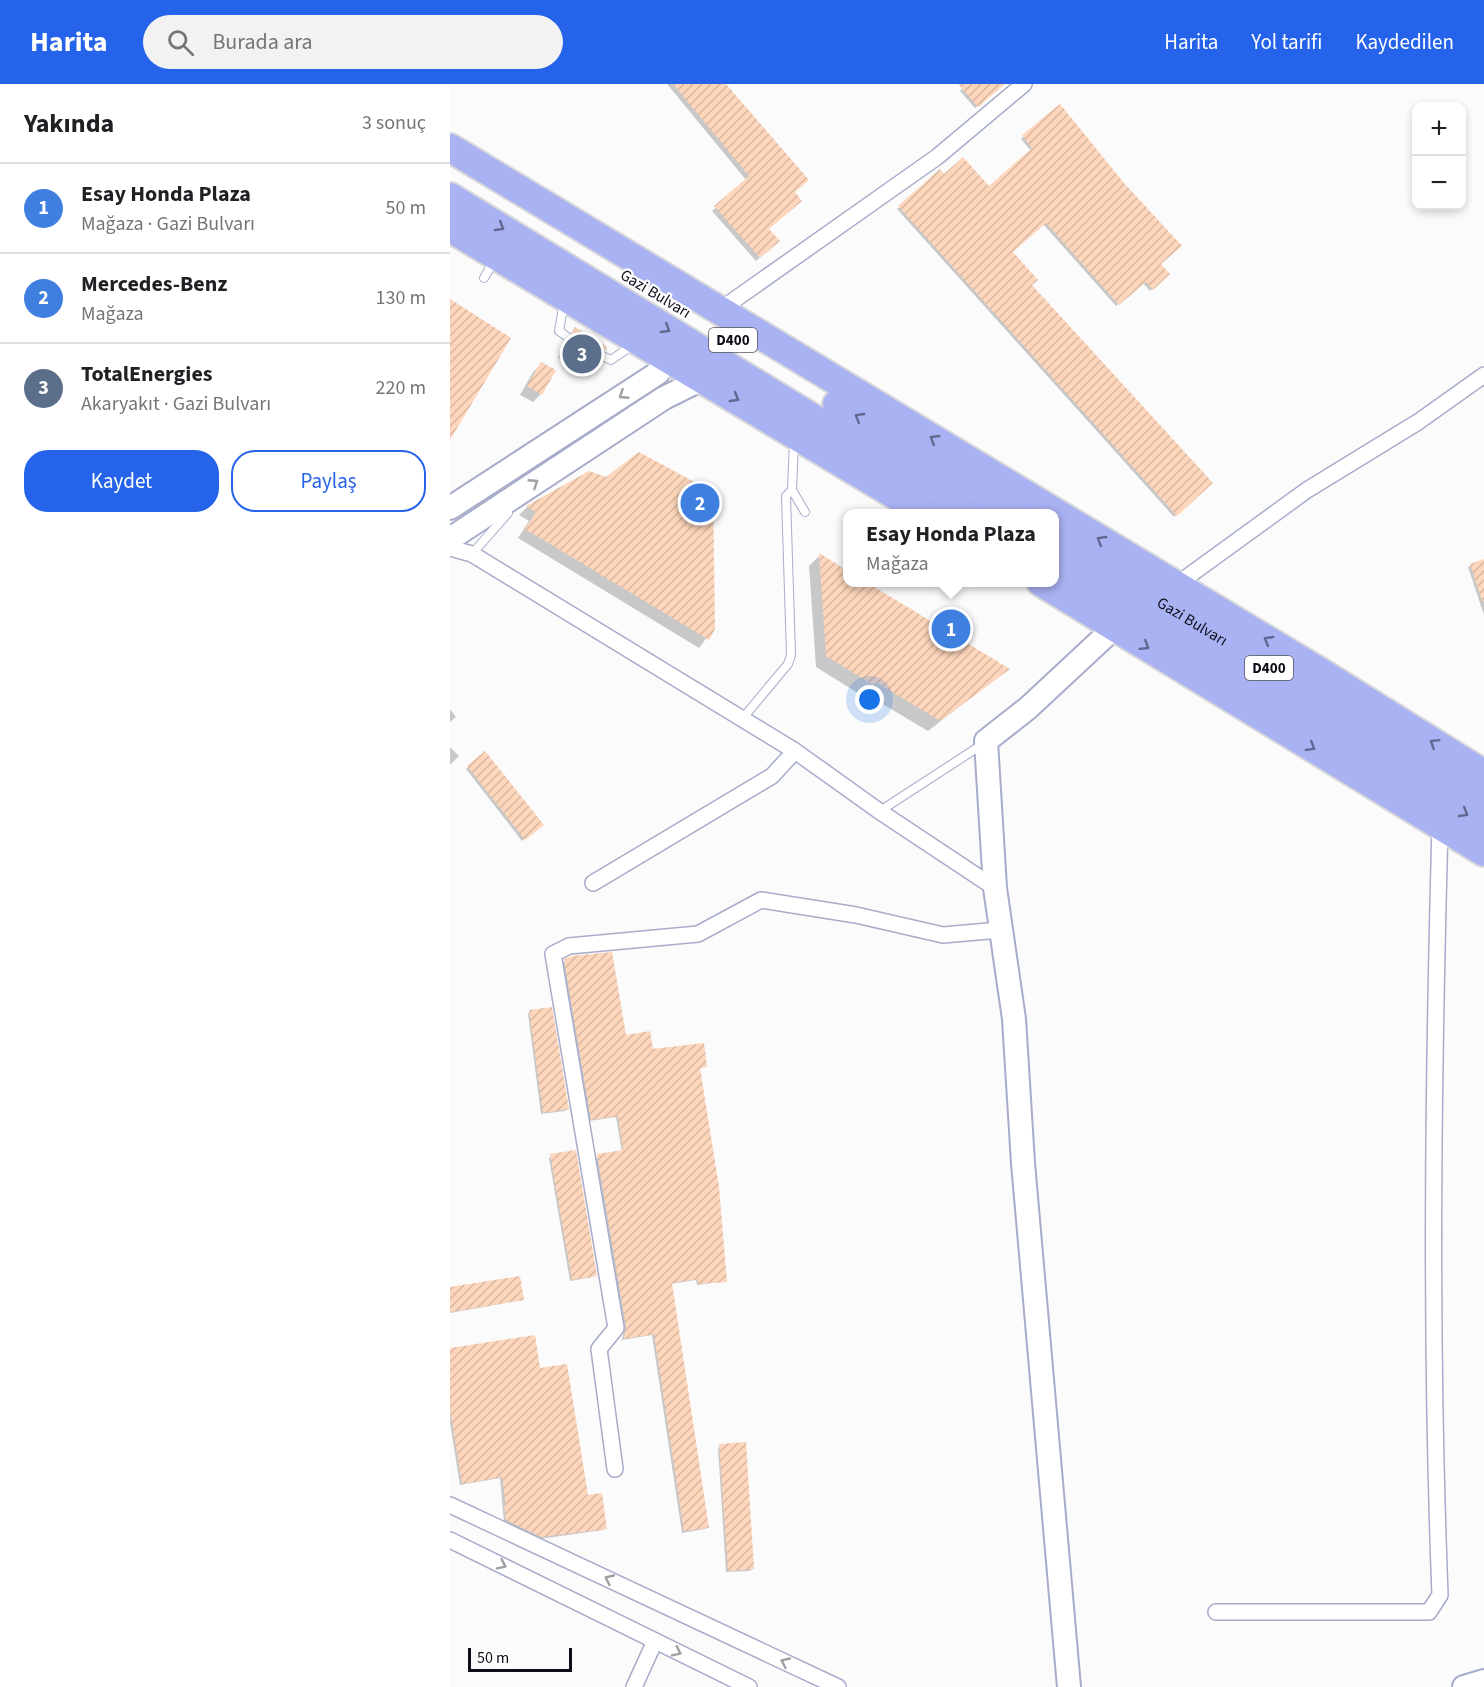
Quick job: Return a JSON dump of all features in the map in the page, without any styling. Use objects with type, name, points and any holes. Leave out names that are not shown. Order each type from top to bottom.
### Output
[{"type":"highway","points":[[450,148],[720,310],[1035,509]]},
{"type":"highway","name":"Gazi Bulvarı","points":[[450,167],[1010,509]]},
{"type":"highway","name":"Gazi Bulvarı","points":[[450,197],[963,509]]},
{"type":"highway","points":[[450,228],[491,267],[565,298],[920,509]]},
{"type":"highway","points":[[1059,524],[1168,593],[1484,774]]},
{"type":"highway","name":"Gazi Bulvarı","points":[[1059,539],[1168,593],[1484,797]]},
{"type":"highway","name":"Gazi Bulvarı","points":[[1059,568],[1484,825]]},
{"type":"highway","points":[[1049,587],[1484,852]]},
{"type":"main road","points":[[450,508],[658,372],[668,359]]},
{"type":"main road","points":[[450,539],[664,398],[702,379]]},
{"type":"main road","points":[[1069,1687],[1023,1163],[1014,1019],[995,888],[986,741],[1029,708],[1115,627]]},
{"type":"main road","points":[[1464,1687],[1484,1681]]},
{"type":"street","points":[[720,310],[938,157],[1024,84]]},
{"type":"street","points":[[1168,593],[1307,490],[1418,422],[1484,375]]},
{"type":"street","points":[[450,548],[472,554],[795,751],[879,811],[995,888]]},
{"type":"street","points":[[593,883],[772,776],[795,751]]},
{"type":"street","points":[[1216,1612],[1429,1612],[1440,1595],[1435,1450],[1436,987],[1440,826]]},
{"type":"street","points":[[615,1470],[599,1348],[616,1328],[554,954],[569,946],[698,934],[761,900],[856,915],[942,935],[1000,930]]},
{"type":"street","points":[[450,1504],[836,1687]]},
{"type":"street","points":[[450,1540],[749,1687]]},
{"type":"street","points":[[634,1687],[655,1641]]},
{"type":"lane","points":[[565,298],[559,331],[569,338]]},
{"type":"lane","points":[[602,356],[611,360],[638,342]]},
{"type":"lane","points":[[794,434],[792,490],[805,512]]},
{"type":"lane","points":[[742,719],[788,664],[791,655],[786,496],[792,490]]},
{"type":"lane","points":[[472,554],[508,513]]},
{"type":"lane","points":[[879,811],[986,741]]},
{"type":"building","points":[[673,84],[726,84],[809,180],[795,192],[802,201],[769,229],[780,241],[760,258],[714,206],[749,176]]},
{"type":"building","points":[[958,84],[1005,84],[978,107]]},
{"type":"building","points":[[1060,104],[1124,183],[1182,246],[1161,264],[1170,274],[1153,290],[1146,282],[1119,305],[1046,223],[1013,252],[1038,280],[1032,285],[1213,483],[1177,516],[898,206],[940,169],[944,174],[963,157],[989,186],[1032,148],[1022,135]]},
{"type":"building","points":[[450,299],[511,338],[450,440]]},
{"type":"building","points":[[575,327],[607,347],[605,351],[597,353],[599,361],[591,373],[559,354],[566,343],[574,341],[572,333]]},
{"type":"building","points":[[541,362],[556,370],[542,395],[527,386]]},
{"type":"building","points":[[639,452],[713,492],[715,629],[709,640],[525,529],[536,512],[526,506],[589,471],[606,477]]},
{"type":"building","points":[[819,553],[843,568],[843,587],[874,587],[1010,669],[940,721],[876,682],[873,685],[826,656]]},
{"type":"building","points":[[1484,559],[1484,601],[1482,601],[1470,564]]},
{"type":"building","points":[[485,751],[544,825],[525,840],[467,766]]},
{"type":"building","points":[[612,952],[626,1035],[650,1031],[653,1049],[704,1043],[707,1067],[700,1068],[719,1187],[727,1282],[698,1284],[698,1279],[672,1283],[709,1528],[684,1531],[654,1334],[624,1339],[626,1326],[597,1154],[623,1150],[618,1116],[591,1120],[564,959],[572,956]]},
{"type":"building","points":[[552,1007],[569,1109],[543,1113],[529,1010]]},
{"type":"building","points":[[576,1150],[597,1276],[572,1280],[550,1154]]},
{"type":"building","points":[[520,1276],[524,1300],[450,1312],[450,1287]]},
{"type":"building","points":[[535,1335],[540,1368],[567,1364],[588,1495],[602,1493],[607,1529],[541,1537],[506,1520],[502,1477],[462,1484],[450,1410],[450,1348]]},
{"type":"building","points":[[746,1442],[754,1569],[728,1571],[719,1444]]},
{"type":"place","name":"TotalEnergies","points":[[582,354]]},
{"type":"place","name":"Mercedes-Benz","points":[[700,503]]},
{"type":"place","name":"Esay Honda Plaza","points":[[951,629]]}]
